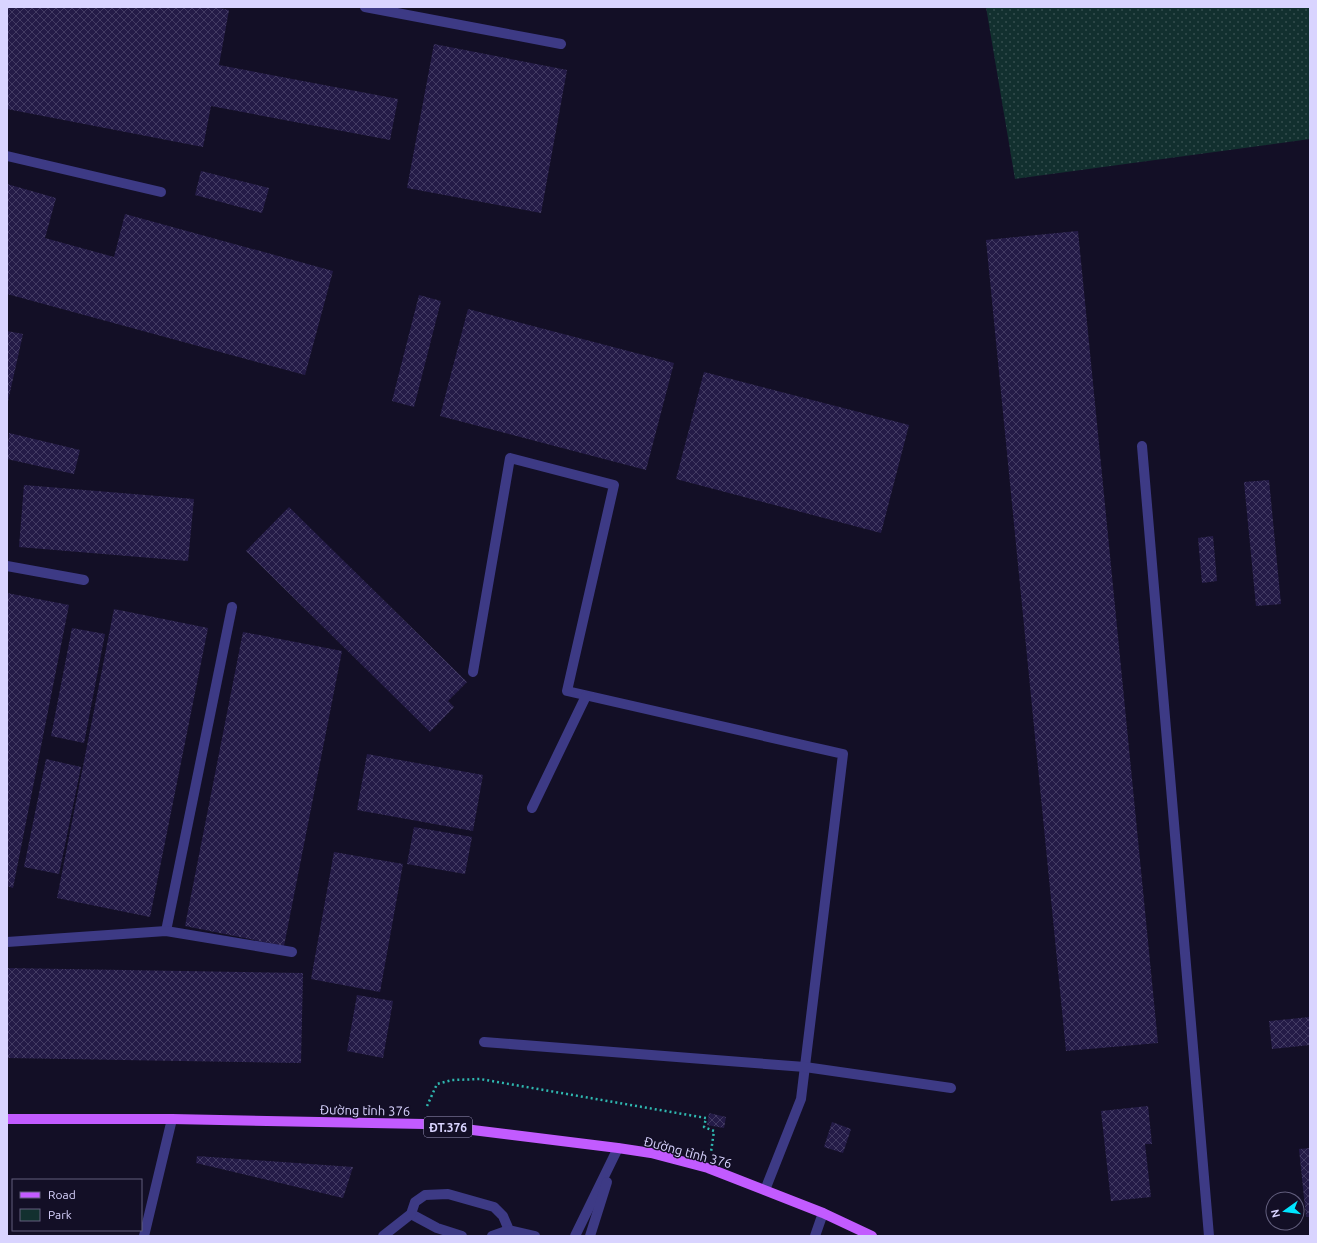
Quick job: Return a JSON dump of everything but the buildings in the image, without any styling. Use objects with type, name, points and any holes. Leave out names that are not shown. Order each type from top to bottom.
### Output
[{"type":"main road","name":"Đường tỉnh 376","points":[[7,1119],[172,1119],[424,1124],[618,1148],[651,1153],[708,1168],[823,1213],[872,1236]]},
{"type":"lane","points":[[365,7],[561,44]]},
{"type":"lane","points":[[7,156],[160,192]]},
{"type":"lane","points":[[1142,446],[1210,1236]]},
{"type":"lane","points":[[473,672],[510,458],[614,485],[567,691],[843,754],[801,1099],[765,1190]]},
{"type":"lane","points":[[7,566],[84,580]]},
{"type":"lane","points":[[166,931],[232,607]]},
{"type":"lane","points":[[532,808],[586,696]]},
{"type":"lane","points":[[7,942],[166,931],[292,952]]},
{"type":"lane","points":[[484,1042],[805,1066],[951,1088]]},
{"type":"lane","points":[[144,1236],[172,1119]]},
{"type":"lane","points":[[575,1236],[618,1148]]},
{"type":"lane","points":[[590,1236],[618,1148]]},
{"type":"lane","points":[[383,1236],[411,1214],[416,1202],[425,1195],[448,1194],[494,1207],[503,1216],[509,1230]]},
{"type":"lane","points":[[815,1236],[823,1213]]},
{"type":"lane","points":[[411,1214],[437,1228],[462,1236]]},
{"type":"lane","points":[[492,1236],[509,1230],[535,1236]]},
{"type":"path","points":[[424,1124],[427,1103],[436,1084],[452,1080],[480,1079],[706,1118],[704,1127],[714,1131],[708,1168]]},
{"type":"green space","points":[[986,7],[1310,7],[1310,139],[1015,179]]}]
